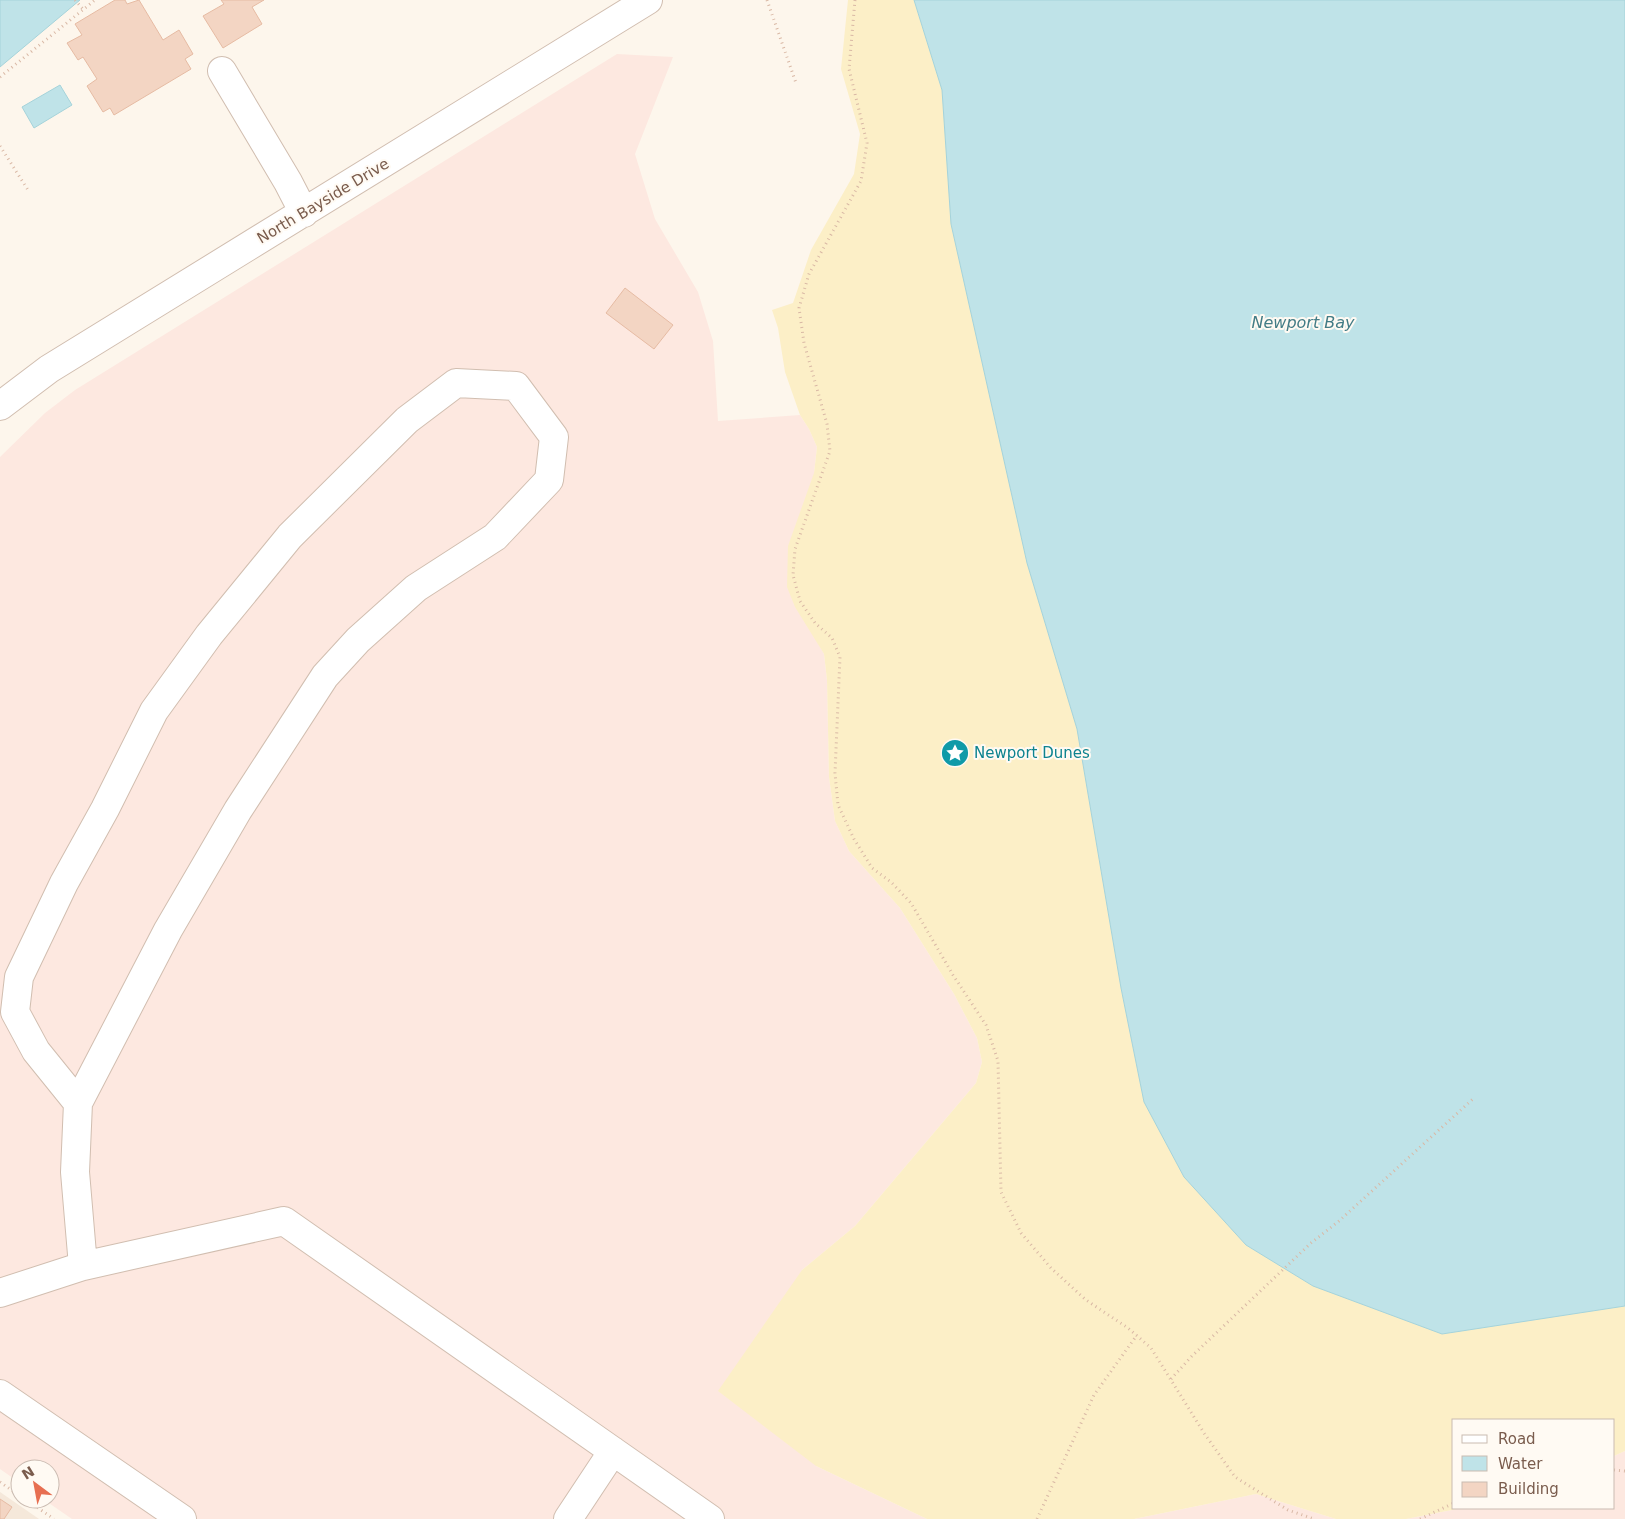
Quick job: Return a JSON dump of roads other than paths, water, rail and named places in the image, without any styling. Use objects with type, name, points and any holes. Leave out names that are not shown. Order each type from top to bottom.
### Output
[{"type":"street","name":"North Bayside Drive","points":[[0,406],[49,369],[304,213],[641,2]]},
{"type":"street","points":[[222,71],[288,182],[304,213]]},
{"type":"street","points":[[78,1103],[36,1051],[15,1012],[19,977],[64,883],[105,809],[154,711],[209,635],[290,536],[407,420],[456,383],[516,386],[554,437],[549,480],[494,537],[416,588],[358,640],[325,676],[238,810],[168,930],[78,1103],[75,1172],[83,1266]]},
{"type":"street","points":[[0,1293],[83,1266],[284,1221],[710,1519]]},
{"type":"street","points":[[0,1394],[182,1519]]},
{"type":"street","points":[[568,1519],[613,1451]]},
{"type":"water","points":[[0,0],[80,0],[0,67]]},
{"type":"water","name":"Newport Bay","points":[[914,0],[1625,0],[1625,1306],[1442,1334],[1313,1286],[1246,1245],[1184,1177],[1144,1102],[1121,988],[1077,729],[1027,563],[951,224],[942,90]]},
{"type":"water","points":[[60,85],[72,105],[34,128],[22,107]]},
{"type":"place","name":"Newport Dunes","points":[[955,753]]}]
